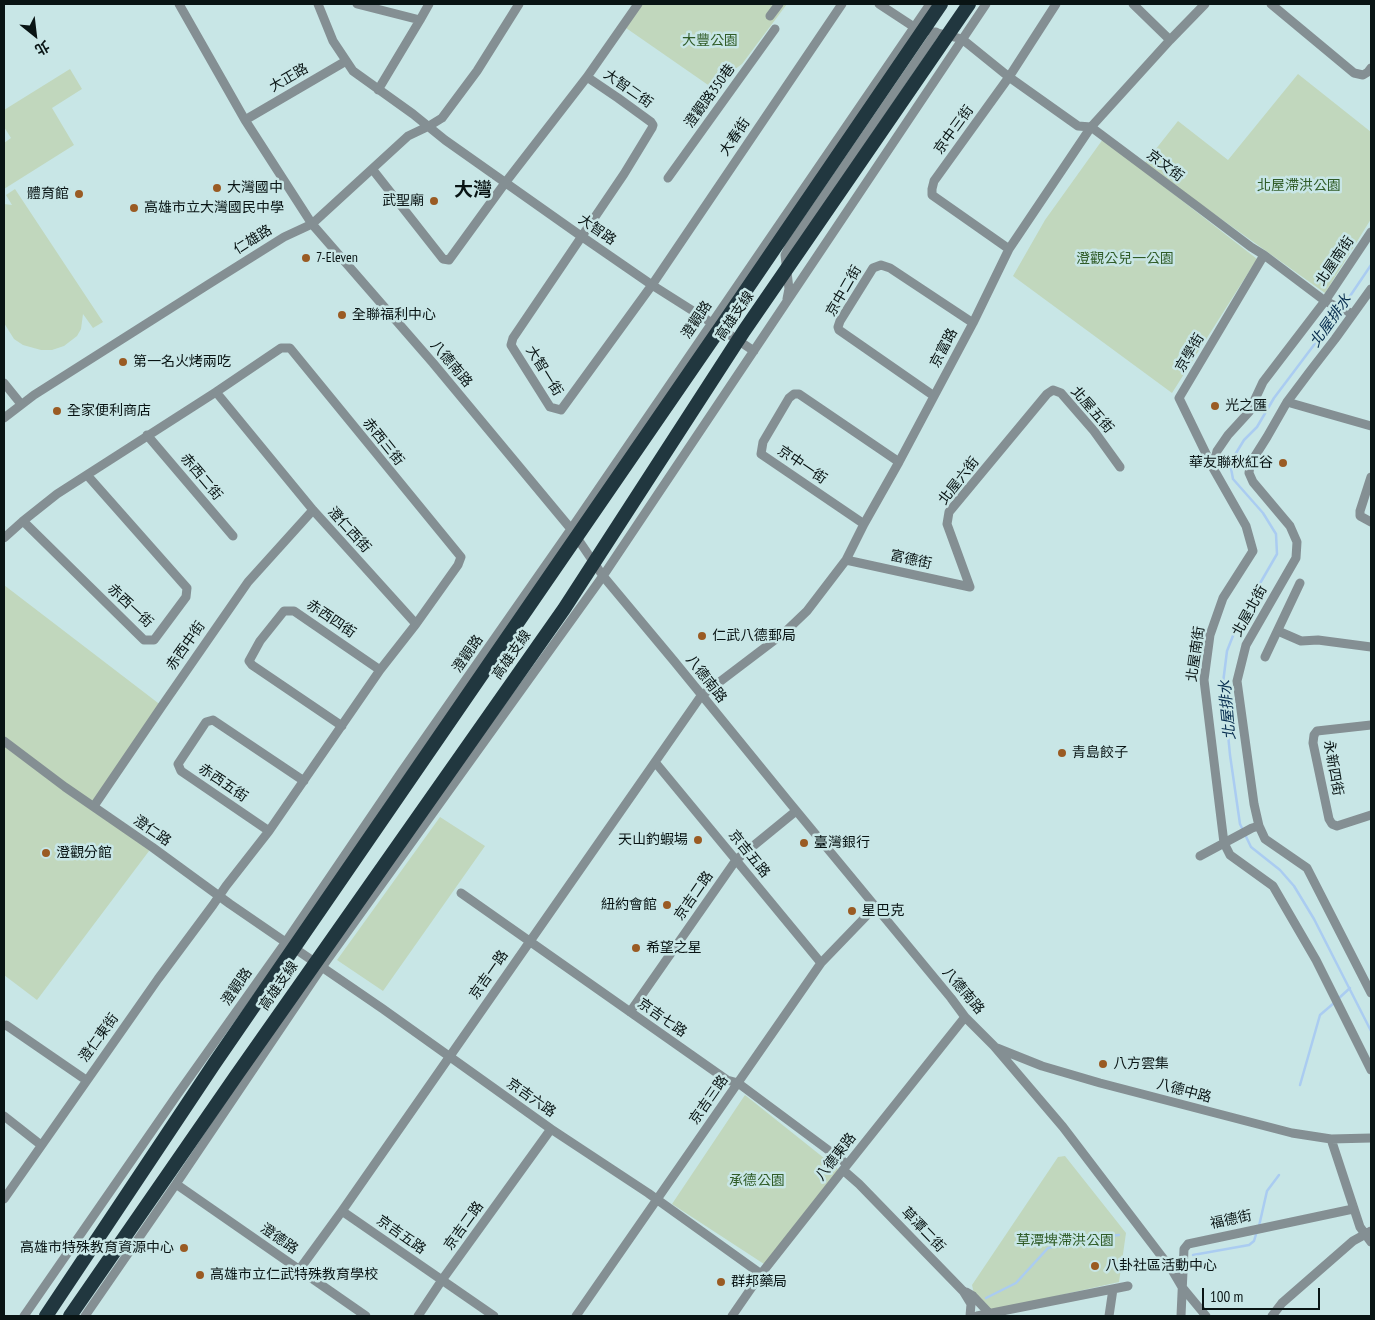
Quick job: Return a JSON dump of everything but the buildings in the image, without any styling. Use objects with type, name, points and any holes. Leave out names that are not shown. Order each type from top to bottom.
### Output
[{"type":"highway","name":"高雄支線","points":[[46,1316],[214,1064],[941,4]]},
{"type":"highway","name":"高雄支線","points":[[70,1316],[564,609],[744,331],[970,4]]},
{"type":"street","name":"八德南路","points":[[179,4],[245,120],[312,224],[434,363],[571,530],[603,576],[965,1017],[994,1046],[1063,1127],[1172,1270],[1182,1287],[1206,1316]]},
{"type":"street","points":[[318,4],[333,41],[353,71],[429,126]]},
{"type":"street","points":[[357,4],[420,20]]},
{"type":"street","points":[[378,90],[429,4]]},
{"type":"street","name":"仁雄路","points":[[4,418],[21,404],[284,237],[312,224],[408,136],[442,118],[477,71],[520,4]]},
{"type":"street","points":[[587,77],[638,4]]},
{"type":"street","points":[[770,16],[779,4]]},
{"type":"street","name":"大春街","points":[[652,285],[842,4]]},
{"type":"street","points":[[879,4],[914,27],[962,39]]},
{"type":"street","name":"澄觀路","points":[[24,1316],[571,530],[930,4]]},
{"type":"street","points":[[85,1316],[322,968],[603,576],[986,4]]},
{"type":"street","name":"京中三街","points":[[1009,249],[932,195],[932,189],[934,182],[1009,77],[1056,4]]},
{"type":"street","points":[[1133,4],[1170,40]]},
{"type":"street","name":"京富路","points":[[702,696],[784,633],[807,611],[846,560],[973,323],[1009,249],[1092,127],[1205,4]]},
{"type":"street","points":[[1271,4],[1354,73],[1363,75],[1371,68]]},
{"type":"street","name":"澄觀路350巷","points":[[668,178],[775,30]]},
{"type":"street","points":[[787,302],[788,289],[785,255],[789,247],[936,32]]},
{"type":"street","name":"京文街","points":[[962,39],[1009,77],[1078,126],[1092,127],[1327,302],[1350,313]]},
{"type":"street","name":"大正路","points":[[245,120],[346,61]]},
{"type":"street","name":"大智二街","points":[[373,170],[443,259],[449,260],[505,182],[587,77],[651,122],[652,128],[624,174],[581,236]]},
{"type":"street","name":"大智路","points":[[429,126],[445,140],[581,236],[652,285],[754,351]]},
{"type":"street","name":"北屋南街","points":[[1228,841],[1204,680],[1210,635],[1223,598],[1253,551],[1246,526],[1212,468],[1217,452],[1228,435],[1249,412],[1263,382],[1327,302],[1371,232]]},
{"type":"street","name":"大智一街","points":[[581,236],[513,338],[511,345],[550,407],[561,410],[652,285]]},
{"type":"street","name":"京學街","points":[[1212,468],[1179,398],[1264,255]]},
{"type":"street","name":"京中二街","points":[[934,396],[840,330],[838,327],[840,321],[873,268],[880,265],[890,268],[973,323]]},
{"type":"street","name":"北屋北街","points":[[1371,289],[1350,313],[1287,402],[1250,464],[1249,473],[1253,482],[1290,526],[1297,542],[1296,558],[1246,645],[1237,681],[1254,804],[1255,827],[1265,839],[1307,868],[1371,993]]},
{"type":"street","name":"赤西三街","points":[[216,392],[281,348],[290,348],[461,557],[458,566],[416,624]]},
{"type":"street","points":[[4,383],[21,404]]},
{"type":"street","name":"北屋五街","points":[[1000,450],[1047,394],[1053,390],[1061,393],[1094,431],[1120,467]]},
{"type":"street","points":[[4,538],[57,494],[216,392]]},
{"type":"street","name":"澄仁西街","points":[[216,392],[313,510],[416,624]]},
{"type":"street","name":"京中一街","points":[[864,524],[761,454],[763,442],[789,398],[794,394],[799,394],[899,462]]},
{"type":"street","points":[[1287,402],[1371,426]]},
{"type":"street","name":"赤西二街","points":[[147,436],[233,536]]},
{"type":"street","name":"北屋六街","points":[[970,587],[947,524],[949,512],[1000,450]]},
{"type":"street","name":"赤西一街","points":[[23,521],[144,640],[154,640],[186,597],[186,588],[87,475]]},
{"type":"street","points":[[1371,477],[1360,516],[1371,522]]},
{"type":"street","name":"赤西中街","points":[[94,806],[248,582],[313,510]]},
{"type":"street","name":"富德街","points":[[846,560],[970,587]]},
{"type":"street","points":[[1265,657],[1300,583]]},
{"type":"street","name":"赤西四街","points":[[342,726],[252,665],[249,661],[260,640],[284,611],[294,611],[380,670]]},
{"type":"street","points":[[220,896],[269,831],[380,670],[416,624]]},
{"type":"street","points":[[1278,631],[1301,641],[1318,640],[1371,647]]},
{"type":"street","name":"京吉一路","points":[[299,1270],[702,696]]},
{"type":"street","name":"赤西五街","points":[[269,831],[181,771],[178,764],[206,722],[213,720],[304,781]]},
{"type":"street","name":"永新四街","points":[[1371,725],[1317,731],[1314,735],[1313,743],[1329,819],[1332,824],[1337,826],[1371,815]]},
{"type":"street","name":"澄仁路","points":[[4,741],[65,787],[285,943]]},
{"type":"street","name":"京吉五路","points":[[655,762],[821,963]]},
{"type":"street","name":"京吉二路","points":[[630,1012],[736,860],[796,811]]},
{"type":"street","points":[[1200,856],[1255,827]]},
{"type":"street","points":[[1228,841],[1230,855],[1273,886],[1332,990],[1371,1070]]},
{"type":"street","name":"京吉七路","points":[[461,893],[726,1080],[738,1083],[845,1167]]},
{"type":"street","name":"澄仁東街","points":[[4,1199],[158,979],[220,896]]},
{"type":"street","name":"京吉三路","points":[[576,1316],[821,963],[875,908]]},
{"type":"street","name":"京吉六路","points":[[285,943],[761,1274]]},
{"type":"street","name":"八德東路","points":[[732,1316],[761,1274],[965,1017]]},
{"type":"street","points":[[4,1026],[6,1025],[86,1080]]},
{"type":"street","name":"八德中路","points":[[994,1046],[1042,1066],[1100,1083],[1292,1133],[1331,1139],[1371,1138]]},
{"type":"street","points":[[4,1116],[41,1145]]},
{"type":"street","name":"京吉二路","points":[[418,1316],[551,1129]]},
{"type":"street","points":[[1331,1139],[1353,1209],[1360,1227],[1368,1233],[1371,1242]]},
{"type":"street","name":"草潭二街","points":[[845,1167],[859,1184],[963,1291],[971,1304],[970,1316]]},
{"type":"street","name":"澄德路","points":[[176,1184],[366,1316]]},
{"type":"street","name":"福德街","points":[[1181,1316],[1184,1249],[1188,1244],[1353,1209]]},
{"type":"street","name":"京吉五路","points":[[342,1211],[494,1316]]},
{"type":"street","points":[[1272,1316],[1282,1303],[1353,1241],[1368,1233]]},
{"type":"street","points":[[977,1316],[1128,1286]]},
{"type":"street","points":[[1109,1316],[1113,1289]]},
{"type":"street","points":[[963,1291],[973,1296],[990,1314]]},
{"type":"green space","name":"大豐公園","points":[[642,4],[787,4],[742,64],[711,87],[626,28]]},
{"type":"green space","points":[[70,69],[82,89],[52,108],[74,145],[4,189],[4,143],[11,138],[4,127],[4,110]]},
{"type":"green space","name":"北屋滯洪公園","points":[[1298,74],[1371,132],[1371,219],[1325,293],[1144,164],[1178,121],[1228,160]]},
{"type":"green space","name":"澄觀公兒一公園","points":[[1103,139],[1257,259],[1172,393],[1013,276],[1045,220]]},
{"type":"green space","points":[[15,189],[103,322],[93,328],[83,314],[81,329],[77,336],[64,346],[52,350],[41,350],[23,345],[14,339],[4,323],[4,204],[12,205],[6,195]]},
{"type":"green space","points":[[4,585],[162,706],[94,806],[152,847],[37,1000],[4,975]]},
{"type":"green space","points":[[440,817],[485,846],[383,991],[337,960]]},
{"type":"green space","name":"承德公園","points":[[745,1095],[839,1170],[764,1264],[672,1204]]},
{"type":"green space","name":"草潭埤滯洪公園","points":[[1065,1156],[1126,1233],[1119,1282],[989,1311],[974,1294],[972,1285],[1058,1157]]},
{"type":"waterway","name":"北屋排水","points":[[1371,265],[1344,305],[1274,398],[1257,427],[1244,440],[1230,463],[1233,479],[1263,513],[1276,534],[1277,554],[1240,618],[1227,651],[1223,683],[1230,755],[1240,824],[1251,847],[1280,870],[1294,886],[1314,919],[1371,1031]]},
{"type":"waterway","name":"北屋排水","points":[[1338,999],[1350,988]]},
{"type":"waterway","name":"北屋排水","points":[[1300,1085],[1320,1015],[1334,1003]]},
{"type":"waterway","name":"北屋排水","points":[[1259,1226],[1267,1191],[1279,1175]]},
{"type":"waterway","name":"北屋排水","points":[[1193,1255],[1249,1245],[1254,1241],[1257,1231]]},
{"type":"waterway","name":"北屋排水","points":[[986,1298],[1016,1283],[1048,1248],[1119,1235]]},
{"type":"place","name":"大灣國中","points":[[217,188]]},
{"type":"place","name":"體育館","points":[[79,194]]},
{"type":"place","name":"武聖廟","points":[[434,201]]},
{"type":"place","name":"高雄市立大灣國民中學","points":[[134,208]]},
{"type":"place","name":"7-Eleven","points":[[306,258]]},
{"type":"place","name":"全聯福利中心","points":[[342,315]]},
{"type":"place","name":"第一名火烤兩吃","points":[[123,362]]},
{"type":"place","name":"光之匯","points":[[1215,406]]},
{"type":"place","name":"全家便利商店","points":[[57,411]]},
{"type":"place","name":"華友聯秋紅谷","points":[[1283,463]]},
{"type":"place","name":"仁武八德郵局","points":[[702,636]]},
{"type":"place","name":"青島餃子","points":[[1062,753]]},
{"type":"place","name":"天山釣蝦場","points":[[698,840]]},
{"type":"place","name":"臺灣銀行","points":[[804,843]]},
{"type":"place","name":"澄觀分館","points":[[46,853]]},
{"type":"place","name":"紐約會館","points":[[667,905]]},
{"type":"place","name":"星巴克","points":[[852,911]]},
{"type":"place","name":"希望之星","points":[[636,948]]},
{"type":"place","name":"八方雲集","points":[[1103,1064]]},
{"type":"place","name":"高雄市特殊教育資源中心","points":[[184,1248]]},
{"type":"place","name":"八卦社區活動中心","points":[[1095,1266]]},
{"type":"place","name":"高雄市立仁武特殊教育學校","points":[[200,1275]]},
{"type":"place","name":"群邦藥局","points":[[721,1282]]},
{"type":"district","name":"大灣","points":[[473,191]]}]
